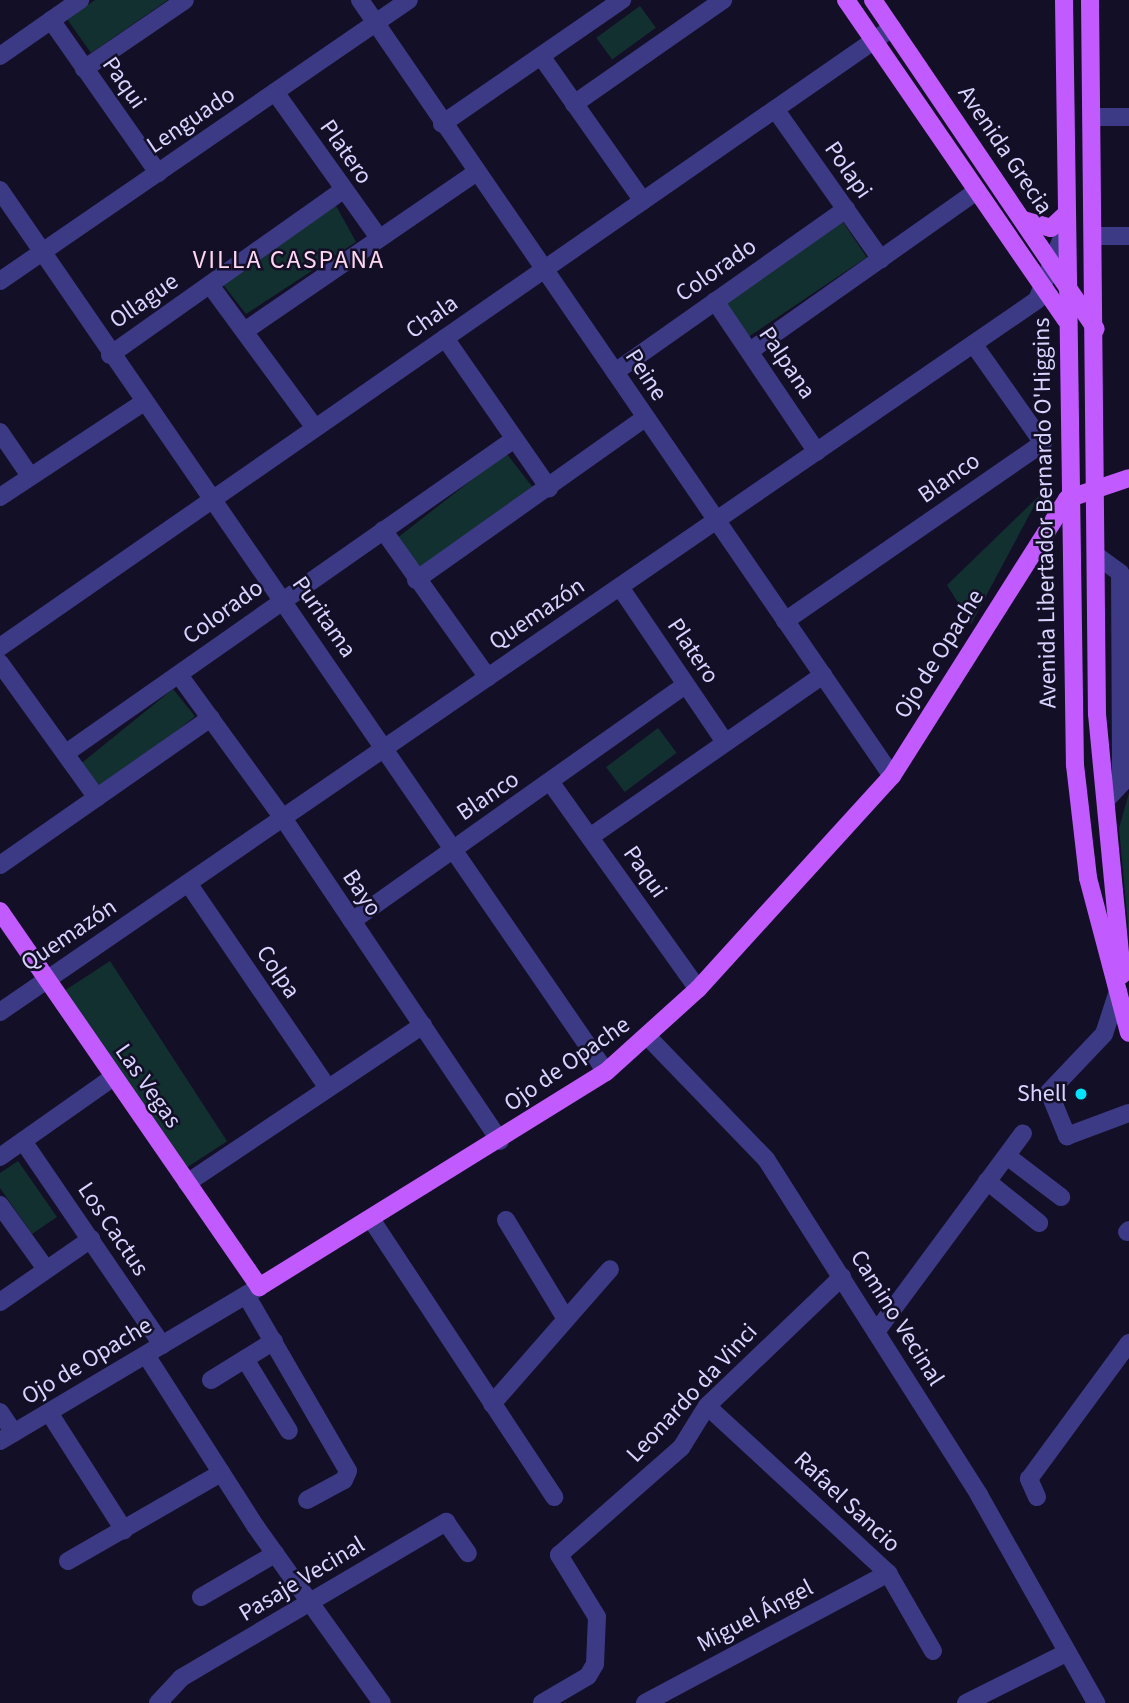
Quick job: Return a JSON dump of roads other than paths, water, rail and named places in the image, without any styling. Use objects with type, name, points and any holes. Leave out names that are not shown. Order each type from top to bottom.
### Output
[{"type":"main road","name":"Avenida Grecia","points":[[846,0],[1066,321]]},
{"type":"main road","name":"Avenida Grecia","points":[[873,0],[1096,329]]},
{"type":"main road","name":"Avenida Libertador Bernardo O'Higgins","points":[[1064,0],[1068,499],[1075,765],[1088,878],[1127,1026]]},
{"type":"main road","name":"Avenida Libertador Bernardo O'Higgins","points":[[1090,0],[1098,491],[1097,714],[1127,1026]]},
{"type":"main road","points":[[1023,220],[1052,228],[1066,221]]},
{"type":"main road","points":[[1068,499],[1098,491],[1129,478]]},
{"type":"main road","name":"Ojo de Opache","points":[[253,1291],[499,1141],[606,1072],[648,1037],[698,989],[892,776],[1068,499]]},
{"type":"main road","name":"Las Vegas","points":[[0,911],[112,1078],[187,1183],[253,1291]]},
{"type":"street","points":[[0,56],[80,0]]},
{"type":"street","points":[[84,69],[186,0]]},
{"type":"street","name":"Peine","points":[[360,0],[442,124],[892,776]]},
{"type":"street","name":"Lenguado","points":[[0,281],[409,0]]},
{"type":"street","points":[[442,124],[622,0]]},
{"type":"street","points":[[574,104],[711,4]]},
{"type":"street","name":"Paqui","points":[[51,20],[158,173]]},
{"type":"street","name":"Chala","points":[[0,647],[892,28]]},
{"type":"street","points":[[541,56],[643,201]]},
{"type":"street","name":"Platero","points":[[275,93],[379,239]]},
{"type":"street","name":"Polapi","points":[[775,109],[881,259]]},
{"type":"street","points":[[1092,117],[1129,117]]},
{"type":"street","points":[[246,330],[477,172]]},
{"type":"street","name":"Puritama","points":[[0,190],[110,355],[213,499],[606,1072]]},
{"type":"street","name":"Ollague","points":[[110,355],[343,190]]},
{"type":"street","points":[[750,351],[977,191]]},
{"type":"street","name":"Colorado","points":[[615,372],[846,209]]},
{"type":"street","points":[[1044,288],[1066,221]]},
{"type":"street","points":[[1094,236],[1129,236]]},
{"type":"street","points":[[210,285],[246,330],[316,428]]},
{"type":"street","name":"Quemazón","points":[[0,1012],[974,345],[1044,288]]},
{"type":"street","name":"Palpana","points":[[715,301],[817,452]]},
{"type":"street","points":[[445,338],[513,440],[549,488]]},
{"type":"street","name":"Blanco","points":[[785,621],[1043,443],[974,345]]},
{"type":"street","points":[[0,497],[144,402]]},
{"type":"street","points":[[416,580],[645,418]]},
{"type":"street","points":[[0,432],[30,476]]},
{"type":"street","name":"Colorado","points":[[66,753],[513,440]]},
{"type":"street","points":[[383,530],[488,678]]},
{"type":"street","points":[[1097,556],[1120,573],[1121,784],[1106,800]]},
{"type":"street","name":"Platero","points":[[620,587],[725,742]]},
{"type":"street","points":[[0,663],[97,798]]},
{"type":"street","name":"Bayo","points":[[178,675],[284,818],[499,1141]]},
{"type":"street","points":[[590,836],[822,675]]},
{"type":"street","name":"Blanco","points":[[352,922],[551,783],[685,685]]},
{"type":"street","points":[[1097,714],[1120,715]]},
{"type":"street","points":[[0,865],[211,718]]},
{"type":"street","name":"Paqui","points":[[551,783],[698,989]]},
{"type":"street","name":"Colpa","points":[[188,883],[328,1088]]},
{"type":"street","points":[[1118,991],[1104,1034],[1049,1092],[1067,1136],[1129,1113]]},
{"type":"street","points":[[187,1183],[423,1025]]},
{"type":"street","name":"Camino Vecinal","points":[[648,1037],[766,1159],[979,1495],[1096,1703]]},
{"type":"street","points":[[0,1157],[112,1078]]},
{"type":"street","points":[[876,1332],[1023,1133]]},
{"type":"street","name":"Los Cactus","points":[[23,1141],[162,1345]]},
{"type":"street","points":[[1007,1156],[1061,1197]]},
{"type":"street","points":[[987,1181],[1039,1223]]},
{"type":"street","points":[[0,1205],[46,1269]]},
{"type":"street","points":[[371,1219],[554,1497]]},
{"type":"street","points":[[506,1220],[566,1319]]},
{"type":"street","points":[[0,1302],[91,1239]]},
{"type":"street","points":[[492,1404],[610,1269]]},
{"type":"street","name":"Leonardo da Vinci","points":[[542,1703],[588,1676],[596,1664],[597,1617],[559,1555],[681,1448],[707,1406],[842,1277]]},
{"type":"street","points":[[253,1291],[274,1341],[348,1471],[344,1480],[307,1500]]},
{"type":"street","name":"Ojo de Opache","points":[[7,1437],[50,1414],[253,1291]]},
{"type":"street","points":[[211,1380],[274,1341]]},
{"type":"street","points":[[1037,1497],[1030,1479],[1129,1343]]},
{"type":"street","points":[[146,1355],[275,1554],[313,1601],[382,1703]]},
{"type":"street","points":[[245,1359],[289,1431]]},
{"type":"street","name":"Rafael Sancio","points":[[707,1406],[888,1573],[933,1651]]},
{"type":"street","points":[[0,1412],[7,1437]]},
{"type":"street","points":[[50,1414],[124,1530]]},
{"type":"street","points":[[68,1561],[221,1473]]},
{"type":"street","name":"Pasaje Vecinal","points":[[158,1703],[181,1678],[446,1522],[468,1553]]},
{"type":"street","points":[[201,1597],[275,1554]]},
{"type":"street","name":"Miguel Ángel","points":[[645,1703],[677,1695],[888,1573]]},
{"type":"street","points":[[966,1703],[1066,1653]]},
{"type":"place","name":"Shell","points":[[1081,1094]]},
{"type":"district","name":"VILLA CASPANA","points":[[289,260]]}]
